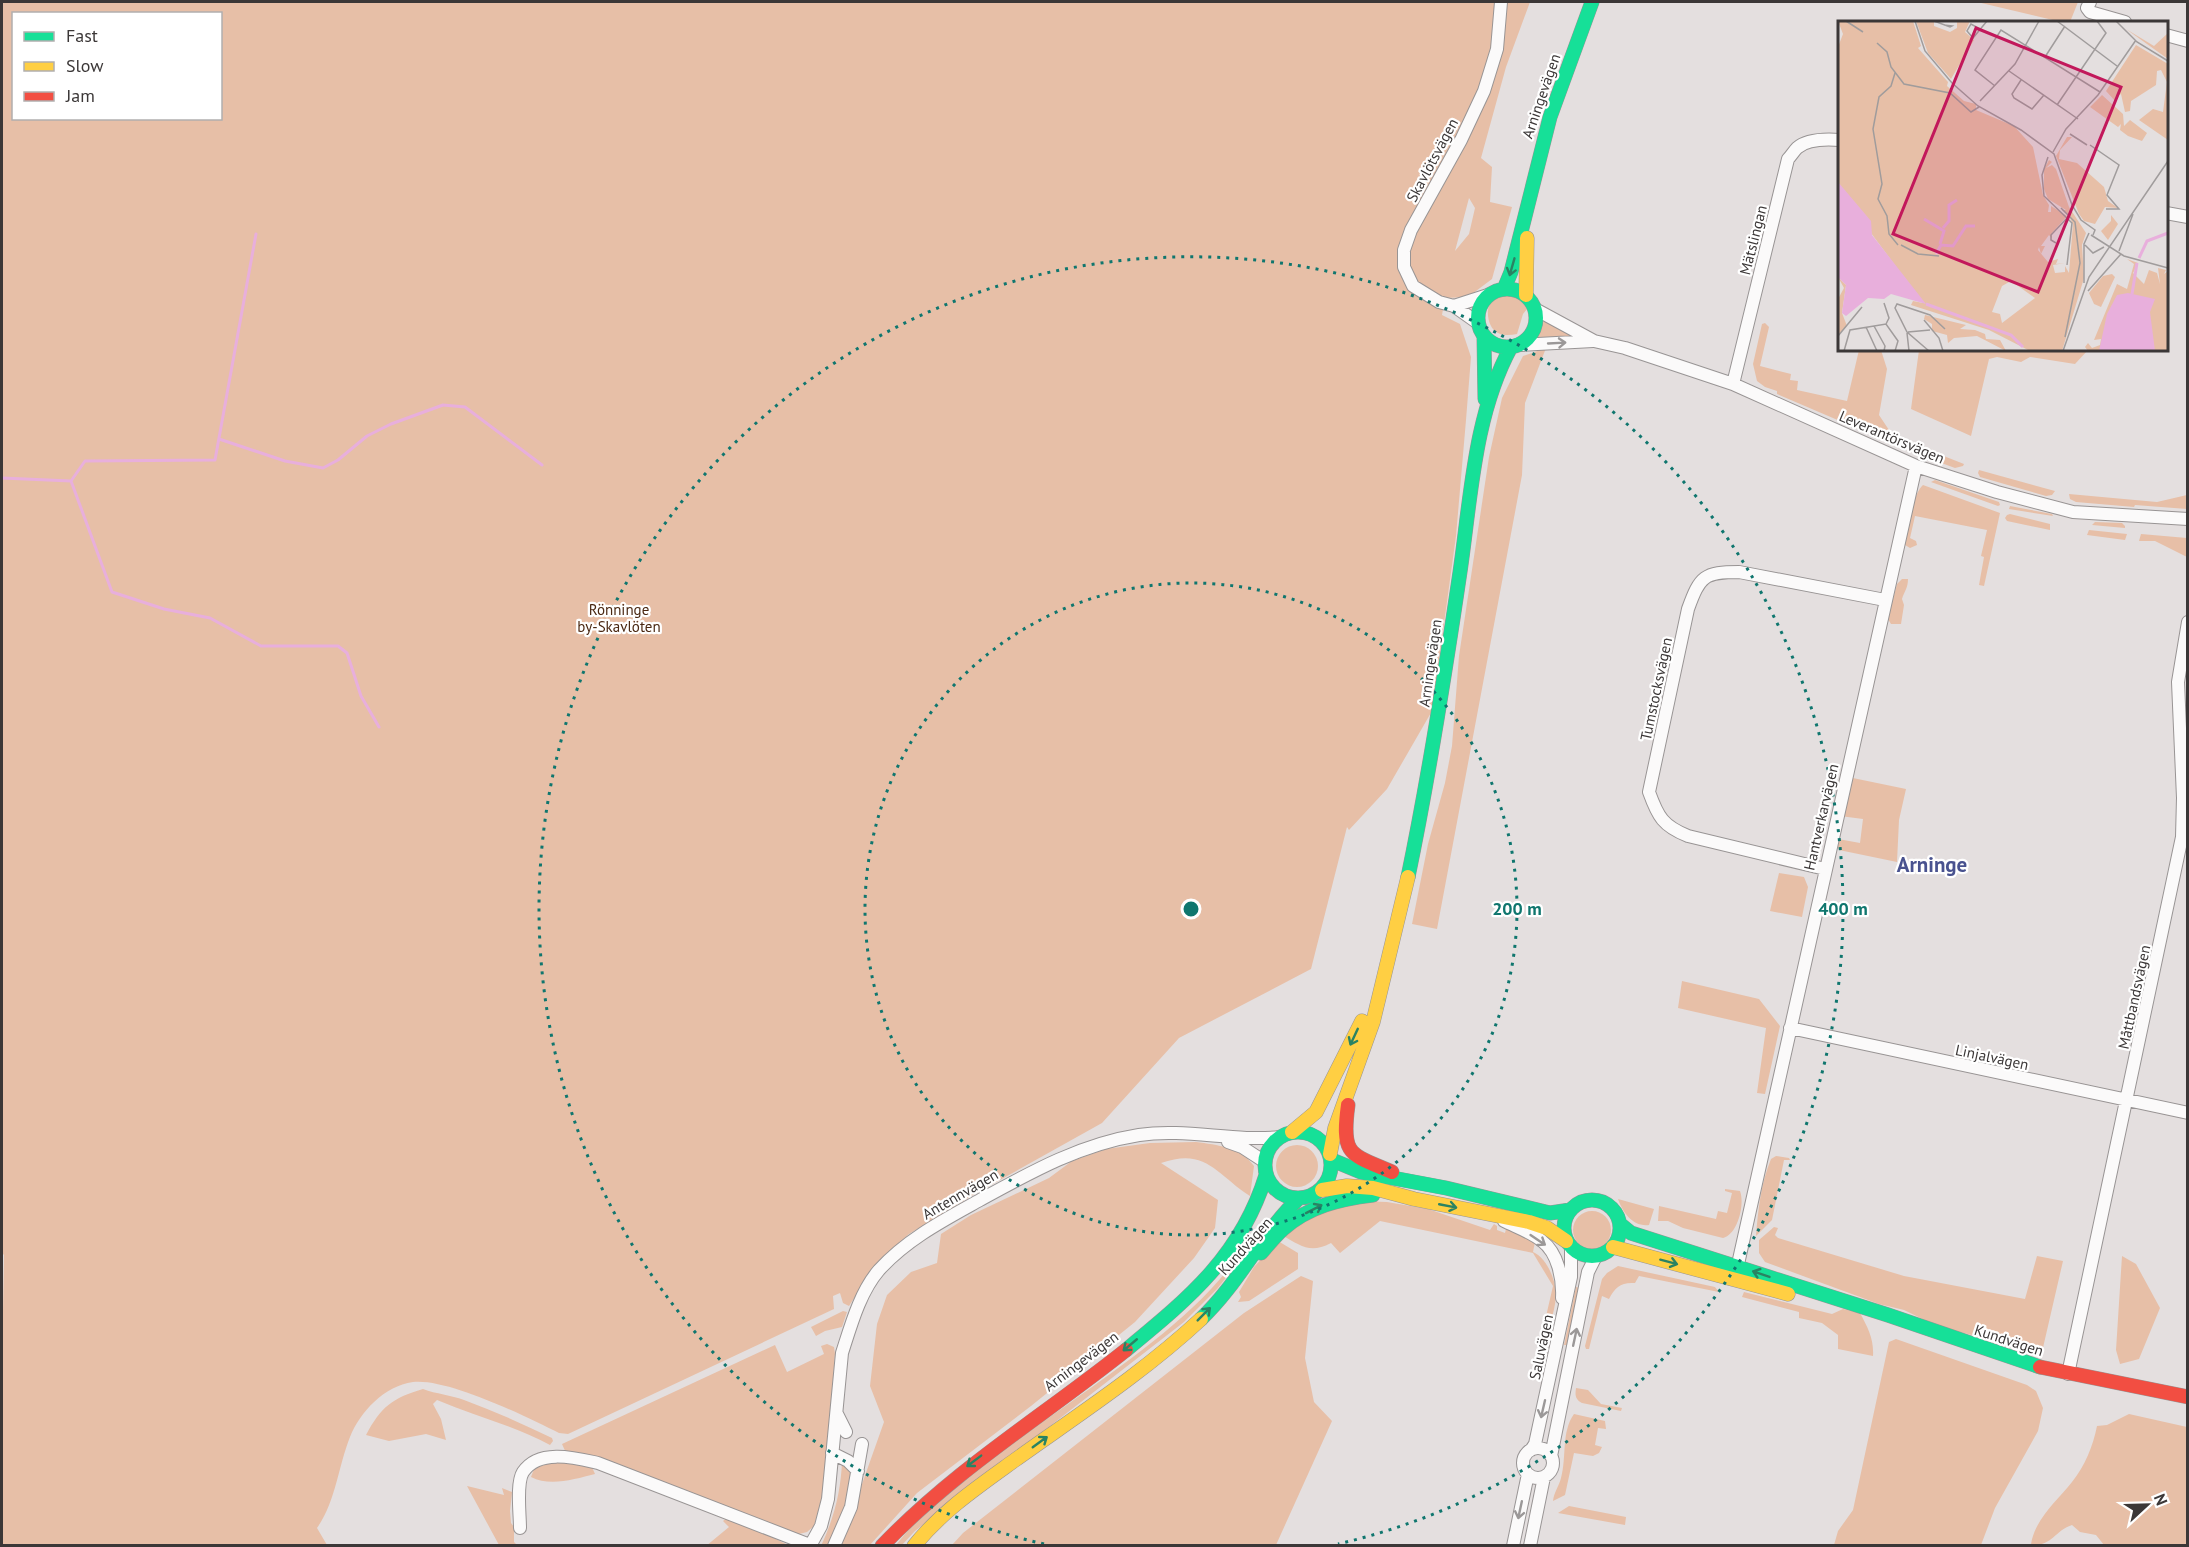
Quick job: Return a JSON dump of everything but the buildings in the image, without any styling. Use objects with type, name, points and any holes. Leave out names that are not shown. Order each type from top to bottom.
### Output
[{"type":"main road","name":"Arningevägen","points":[[1504,289],[1511,272],[1550,117],[1592,2]]},
{"type":"main road","name":"Arningevägen","points":[[1526,296],[1528,203]]},
{"type":"main road","points":[[1504,289],[1515,290],[1526,296],[1535,309],[1534,330],[1528,339],[1515,346],[1497,346],[1484,337],[1478,323],[1479,307],[1488,295],[1504,289]]},
{"type":"main road","name":"Arningevägen","points":[[1331,1157],[1335,1128],[1373,1022],[1398,923],[1426,793],[1485,407],[1484,337]]},
{"type":"main road","name":"Arningevägen","points":[[1485,407],[1504,360],[1515,346]]},
{"type":"main road","name":"Arningevägen","points":[[1286,1134],[1316,1112],[1341,1065],[1363,1019],[1398,923]]},
{"type":"main road","points":[[1353,1075],[1345,1124],[1347,1142],[1357,1157],[1409,1181]]},
{"type":"main road","points":[[1304,1132],[1316,1136],[1324,1144],[1331,1157],[1332,1171],[1328,1181],[1322,1190],[1311,1197],[1298,1199],[1278,1192],[1271,1185],[1265,1169],[1269,1148],[1286,1134],[1304,1132]]},
{"type":"main road","points":[[1331,1157],[1348,1169],[1550,1213],[1570,1210]]},
{"type":"main road","name":"Arningevägen","points":[[882,1545],[906,1520],[969,1464],[1113,1359],[1203,1282],[1215,1270],[1245,1229],[1258,1202],[1265,1169]]},
{"type":"main road","name":"Kundvägen","points":[[1322,1190],[1347,1186],[1373,1188],[1529,1222],[1546,1228],[1569,1245]]},
{"type":"main road","name":"Kundvägen","points":[[1226,1291],[1287,1225],[1305,1213],[1342,1199],[1391,1193]]},
{"type":"main road","points":[[914,1545],[959,1501],[1161,1354],[1182,1336],[1226,1291],[1276,1222],[1298,1199]]},
{"type":"main road","points":[[1587,1200],[1602,1202],[1611,1207],[1620,1224],[1618,1238],[1613,1247],[1596,1257],[1580,1254],[1569,1245],[1563,1224],[1570,1210],[1578,1203],[1587,1200]]},
{"type":"main road","name":"Kundvägen","points":[[1620,1224],[1631,1233],[1736,1273]]},
{"type":"main road","name":"Kundvägen","points":[[1613,1247],[1736,1273],[1825,1296],[1888,1315],[2027,1364],[2187,1397]]},
{"type":"street","name":"Skavlötsvägen","points":[[1478,323],[1454,306],[1431,298],[1413,286],[1404,267],[1404,250],[1411,230],[1461,140],[1484,91],[1497,49],[1501,2]]},
{"type":"street","points":[[2090,7],[2123,21]]},
{"type":"street","points":[[2168,36],[2187,41]]},
{"type":"street","name":"Mätslingan","points":[[1733,384],[1788,159],[1797,148],[1804,144],[1827,139],[1838,140]]},
{"type":"street","points":[[2168,213],[2187,217]]},
{"type":"street","points":[[1454,306],[1488,295]]},
{"type":"street","name":"Leverantörsvägen","points":[[1535,309],[1594,341],[1625,348],[1733,384],[1916,466],[1997,492],[2073,512],[2187,519]]},
{"type":"street","name":"Leverantörsvägen","points":[[1515,346],[1594,341]]},
{"type":"street","name":"Hantverkarvägen","points":[[1736,1273],[1916,466]]},
{"type":"street","name":"Tumstocksvägen","points":[[1825,869],[1688,836],[1671,830],[1659,815],[1649,792],[1688,609],[1698,584],[1716,572],[1739,572],[1885,600]]},
{"type":"street","name":"Måttbandsvägen","points":[[2068,1374],[2182,837],[2184,738],[2178,682],[2187,622]]},
{"type":"street","name":"Linjalvägen","points":[[1790,1028],[2187,1113]]},
{"type":"street","name":"Antennvägen","points":[[520,1528],[519,1488],[522,1472],[533,1463],[550,1457],[569,1457],[598,1462],[810,1545],[821,1526],[828,1499],[842,1353],[855,1311],[878,1271],[902,1248],[932,1226],[1028,1173],[1090,1146],[1141,1134],[1198,1134],[1212,1137],[1242,1147],[1265,1169]]},
{"type":"street","name":"Antennvägen","points":[[1212,1137],[1255,1139],[1286,1134]]},
{"type":"street","name":"Kundvägen","points":[[1486,1213],[1542,1240],[1550,1249],[1560,1270],[1563,1288],[1562,1319]]},
{"type":"street","name":"Saluvägen","points":[[1513,1545],[1528,1474],[1524,1468],[1524,1460],[1531,1450],[1540,1422],[1571,1276],[1569,1245]]},
{"type":"street","name":"Saluvägen","points":[[1530,1545],[1545,1477],[1553,1466],[1551,1456],[1588,1272],[1596,1257]]},
{"type":"street","points":[[836,1413],[846,1432]]},
{"type":"street","points":[[834,1545],[851,1507],[862,1444]]},
{"type":"street","points":[[1531,1450],[1545,1450],[1551,1456]]},
{"type":"street","points":[[832,1453],[848,1461],[858,1471]]},
{"type":"street","points":[[1528,1474],[1536,1478],[1545,1477]]},
{"type":"green space","name":"Rönninge by-Skavlöten","points":[[2,2],[1530,2],[1506,67],[1481,158],[1492,167],[1490,202],[1512,207],[1492,279],[1468,297],[1445,298],[1442,315],[1460,324],[1471,357],[1456,536],[1432,711],[1387,789],[1349,830],[1347,827],[1311,969],[1179,1038],[1102,1123],[973,1195],[909,1234],[874,1266],[873,1280],[858,1292],[849,1306],[843,1303],[840,1293],[833,1296],[834,1309],[568,1434],[559,1433],[487,1400],[446,1386],[428,1382],[413,1382],[392,1389],[374,1402],[360,1418],[350,1437],[333,1495],[317,1528],[327,1545],[2,1545],[4,1255],[2,1253]],"holes":[[[1469,198],[1475,208],[1469,234],[1455,251]]]},
{"type":"green space","points":[[1977,2],[2078,2],[2070,21],[2057,21]]},
{"type":"green space","points":[[1505,294],[1519,298],[1527,309],[1523,314],[1517,334],[1498,333],[1489,321],[1489,306]]},
{"type":"green space","points":[[1545,321],[1580,336],[1536,338]]},
{"type":"green space","points":[[1765,323],[1769,327],[1760,366],[1791,374],[1790,380],[1798,381],[1797,390],[1847,401],[1859,351],[1881,351],[1887,369],[1879,415],[1893,436],[1964,464],[1963,466],[1955,468],[1917,454],[1765,387],[1757,381],[1753,364],[1762,324]]},
{"type":"green space","points":[[1546,348],[1525,403],[1522,475],[1437,929],[1412,924],[1428,844],[1445,783],[1452,746],[1459,656],[1489,457],[1502,398],[1523,356]]},
{"type":"green space","points":[[1919,351],[2087,351],[2075,364],[2030,357],[2021,362],[1997,357],[1989,359],[1971,436],[1911,409]]},
{"type":"green space","points":[[1979,470],[2055,491],[2052,495],[2046,496],[1980,477]]},
{"type":"green space","points":[[1935,480],[1999,502],[2000,505],[1931,482]]},
{"type":"green space","points":[[1923,485],[2000,513],[1984,586],[1979,585],[1984,557],[1981,556],[1987,530],[1915,516],[1910,538],[1916,541],[1917,545],[1910,548],[1905,545],[1913,504]]},
{"type":"green space","points":[[2069,494],[2157,502],[2187,495],[2187,509],[2076,502],[2070,499]]},
{"type":"green space","points":[[2010,506],[2052,514],[2053,516],[2009,509]]},
{"type":"green space","points":[[2010,514],[2050,524],[2050,530],[2007,521],[2005,518]]},
{"type":"green space","points":[[2095,522],[2122,523],[2125,528],[2092,525]]},
{"type":"green space","points":[[2089,530],[2127,534],[2125,540],[2087,535]]},
{"type":"green space","points":[[2141,534],[2187,538],[2187,557],[2155,541],[2139,541]]},
{"type":"green space","points":[[1902,579],[1908,579],[1902,599],[1904,605],[1901,624],[1891,624],[1888,619],[1897,584]]},
{"type":"green space","points":[[1848,777],[1906,789],[1899,820],[1897,862],[1839,850],[1838,839],[1860,843],[1863,819],[1840,816]]},
{"type":"green space","points":[[1779,873],[1804,877],[1808,887],[1802,917],[1770,911]]},
{"type":"green space","points":[[1682,981],[1759,999],[1780,1026],[1765,1094],[1757,1093],[1766,1028],[1678,1008]]},
{"type":"green space","points":[[1196,1142],[1228,1148],[1249,1160],[1254,1166],[1250,1196],[1210,1165],[1200,1161],[1189,1158],[1161,1163],[1218,1200],[1215,1228],[1194,1258],[1135,1322],[1031,1406],[917,1493],[870,1545],[838,1546],[884,1422],[870,1386],[877,1324],[887,1295],[911,1272],[937,1263],[941,1234],[971,1215],[1049,1178],[1072,1161],[1106,1149],[1150,1143]]},
{"type":"green space","points":[[1297,1145],[1312,1151],[1318,1166],[1312,1181],[1297,1187],[1282,1181],[1276,1166],[1282,1151]]},
{"type":"green space","points":[[1776,1156],[1790,1160],[1784,1160],[1772,1220],[1756,1236],[1765,1178],[1771,1159]]},
{"type":"green space","points":[[1725,1189],[1740,1191],[1742,1203],[1733,1231],[1723,1238],[1683,1228],[1668,1221],[1658,1221],[1659,1206],[1716,1219],[1718,1211],[1727,1213],[1732,1193]]},
{"type":"green space","points":[[1618,1199],[1654,1209],[1649,1225],[1638,1224],[1629,1218]]},
{"type":"green space","points":[[1359,1201],[1387,1202],[1428,1209],[1490,1230],[1494,1224],[1497,1230],[1505,1233],[1506,1229],[1526,1235],[1535,1242],[1533,1252],[1546,1264],[1555,1287],[1555,1304],[1546,1337],[1541,1338],[1553,1286],[1533,1253],[1380,1221],[1340,1253],[1331,1243],[1311,1248],[1282,1235],[1300,1220]]},
{"type":"green space","points":[[1592,1211],[1606,1216],[1611,1230],[1606,1244],[1592,1249],[1578,1244],[1573,1230],[1578,1216]]},
{"type":"green space","points":[[1774,1227],[1778,1228],[1775,1235],[1778,1238],[1904,1276],[2025,1299],[2037,1256],[2063,1261],[2042,1352],[1939,1327],[1904,1310],[1879,1304],[1765,1262],[1759,1253],[1759,1240]]},
{"type":"green space","points":[[1252,1233],[1258,1237],[1217,1289],[1184,1322],[915,1531],[902,1545],[895,1546],[922,1516],[960,1482],[1120,1367],[1196,1305],[1237,1258]]},
{"type":"green space","points":[[1278,1241],[1298,1253],[1298,1269],[1249,1301],[1238,1302],[1241,1297],[1239,1292],[1254,1267]]},
{"type":"green space","points":[[2122,1256],[2136,1264],[2160,1308],[2139,1359],[2120,1364],[2116,1350]]},
{"type":"green space","points":[[1618,1266],[1715,1287],[1719,1292],[1639,1276],[1635,1283],[1619,1286],[1609,1299],[1602,1296],[1589,1349],[1586,1349],[1602,1279]]},
{"type":"green space","points":[[1301,1276],[1313,1281],[1305,1358],[1314,1402],[1332,1421],[1276,1545],[952,1545],[963,1533],[1244,1313]]},
{"type":"green space","points":[[1576,1287],[1580,1288],[1568,1345],[1564,1345]]},
{"type":"green space","points":[[1744,1292],[1832,1314],[1843,1309],[1860,1313],[1868,1329],[1873,1356],[1838,1349],[1838,1335],[1822,1323],[1799,1318],[1799,1312],[1742,1297]]},
{"type":"green space","points":[[843,1311],[847,1312],[842,1327],[816,1336],[811,1327]]},
{"type":"green space","points":[[1896,1339],[2027,1385],[2036,1391],[2043,1408],[2038,1431],[1995,1508],[1981,1545],[1834,1545],[1838,1531],[1853,1510],[1889,1342]]},
{"type":"green space","points":[[827,1344],[834,1347],[835,1354],[824,1491],[814,1526],[807,1532],[799,1534],[602,1458],[566,1453],[562,1444],[775,1345],[787,1372],[824,1354],[821,1346]]},
{"type":"green space","points":[[1576,1388],[1588,1390],[1601,1404],[1622,1408],[1621,1411],[1582,1403],[1576,1397]]},
{"type":"green space","points":[[423,1389],[459,1398],[552,1438],[553,1441],[550,1445],[523,1432],[437,1400],[433,1404],[441,1419],[446,1440],[426,1434],[389,1441],[366,1435],[388,1405],[403,1396]]},
{"type":"green space","points":[[1574,1414],[1605,1421],[1606,1429],[1598,1428],[1595,1445],[1602,1447],[1599,1453],[1593,1456],[1574,1453],[1565,1495],[1553,1501],[1563,1470],[1567,1429]]},
{"type":"green space","points":[[2129,1414],[2187,1427],[2187,1545],[2104,1545],[2096,1535],[2080,1532],[2072,1525],[2049,1541],[2031,1545],[2041,1519],[2085,1463],[2097,1426],[2107,1425]]},
{"type":"green space","points":[[553,1461],[591,1465],[595,1474],[554,1482],[531,1477],[534,1469]]},
{"type":"green space","points":[[842,1461],[853,1477],[850,1494],[830,1545],[821,1546],[836,1504]]},
{"type":"green space","points":[[467,1486],[504,1495],[502,1488],[512,1492],[511,1523],[514,1527],[514,1542],[517,1545],[499,1545]]},
{"type":"green space","points":[[1569,1506],[1626,1517],[1625,1525],[1558,1513]]},
{"type":"green space","points":[[728,1517],[788,1545],[706,1546],[729,1527],[723,1521]]},
{"type":"waterway","points":[[71,481],[85,461],[215,460],[256,234]]},
{"type":"waterway","points":[[219,439],[285,461],[323,468],[338,460],[367,436],[391,424],[443,405],[465,407],[542,465]]},
{"type":"waterway","points":[[2,478],[71,481],[112,592],[164,609],[210,618],[261,646],[338,646],[347,653],[361,696],[379,727]]},
{"type":"traffic: fast","points":[[1504,289],[1511,272],[1550,117],[1592,2]]},
{"type":"traffic: fast","points":[[1507,289],[1518,291],[1531,302],[1536,318],[1534,329],[1523,342],[1507,347],[1496,345],[1483,334],[1478,318],[1480,307],[1491,294],[1507,289]]},
{"type":"traffic: fast","points":[[1484,337],[1485,399]]},
{"type":"traffic: fast","points":[[1408,877],[1442,687],[1476,457],[1489,400],[1511,347]]},
{"type":"traffic: fast","points":[[1291,1132],[1305,1132],[1317,1137],[1326,1146],[1331,1165],[1329,1178],[1322,1189],[1305,1198],[1291,1198],[1279,1193],[1270,1184],[1265,1172],[1265,1158],[1270,1146],[1279,1137],[1291,1132]]},
{"type":"traffic: fast","points":[[1332,1160],[1361,1172],[1446,1188],[1550,1213],[1570,1210]]},
{"type":"traffic: fast","points":[[1126,1350],[1191,1293],[1227,1252],[1255,1204],[1266,1175]]},
{"type":"traffic: fast","points":[[1261,1253],[1283,1229],[1314,1209],[1337,1201],[1373,1195]]},
{"type":"traffic: fast","points":[[1201,1319],[1215,1305],[1273,1228],[1298,1199]]},
{"type":"traffic: fast","points":[[1592,1200],[1603,1202],[1612,1208],[1618,1217],[1620,1228],[1618,1239],[1612,1248],[1603,1254],[1592,1256],[1581,1254],[1572,1248],[1566,1239],[1564,1228],[1566,1217],[1572,1208],[1581,1202],[1592,1200]]},
{"type":"traffic: fast","points":[[1620,1224],[1631,1233],[1888,1315],[2040,1367]]},
{"type":"traffic: slow","points":[[1526,295],[1527,238]]},
{"type":"traffic: slow","points":[[1330,1154],[1335,1128],[1373,1022],[1408,877]]},
{"type":"traffic: slow","points":[[1292,1132],[1316,1112],[1362,1021]]},
{"type":"traffic: slow","points":[[1322,1190],[1347,1186],[1373,1188],[1414,1199],[1529,1222],[1547,1228],[1566,1241]]},
{"type":"traffic: slow","points":[[1613,1247],[1788,1294]]},
{"type":"traffic: slow","points":[[914,1546],[937,1521],[988,1479],[1134,1375],[1201,1319]]},
{"type":"traffic: jam","points":[[1348,1105],[1346,1134],[1352,1151],[1366,1161],[1392,1172]]},
{"type":"traffic: jam","points":[[882,1546],[970,1467],[1126,1350]]},
{"type":"traffic: jam","points":[[2040,1367],[2188,1397]]},
{"type":"district","name":"Arninge","points":[[1932,864]]}]
